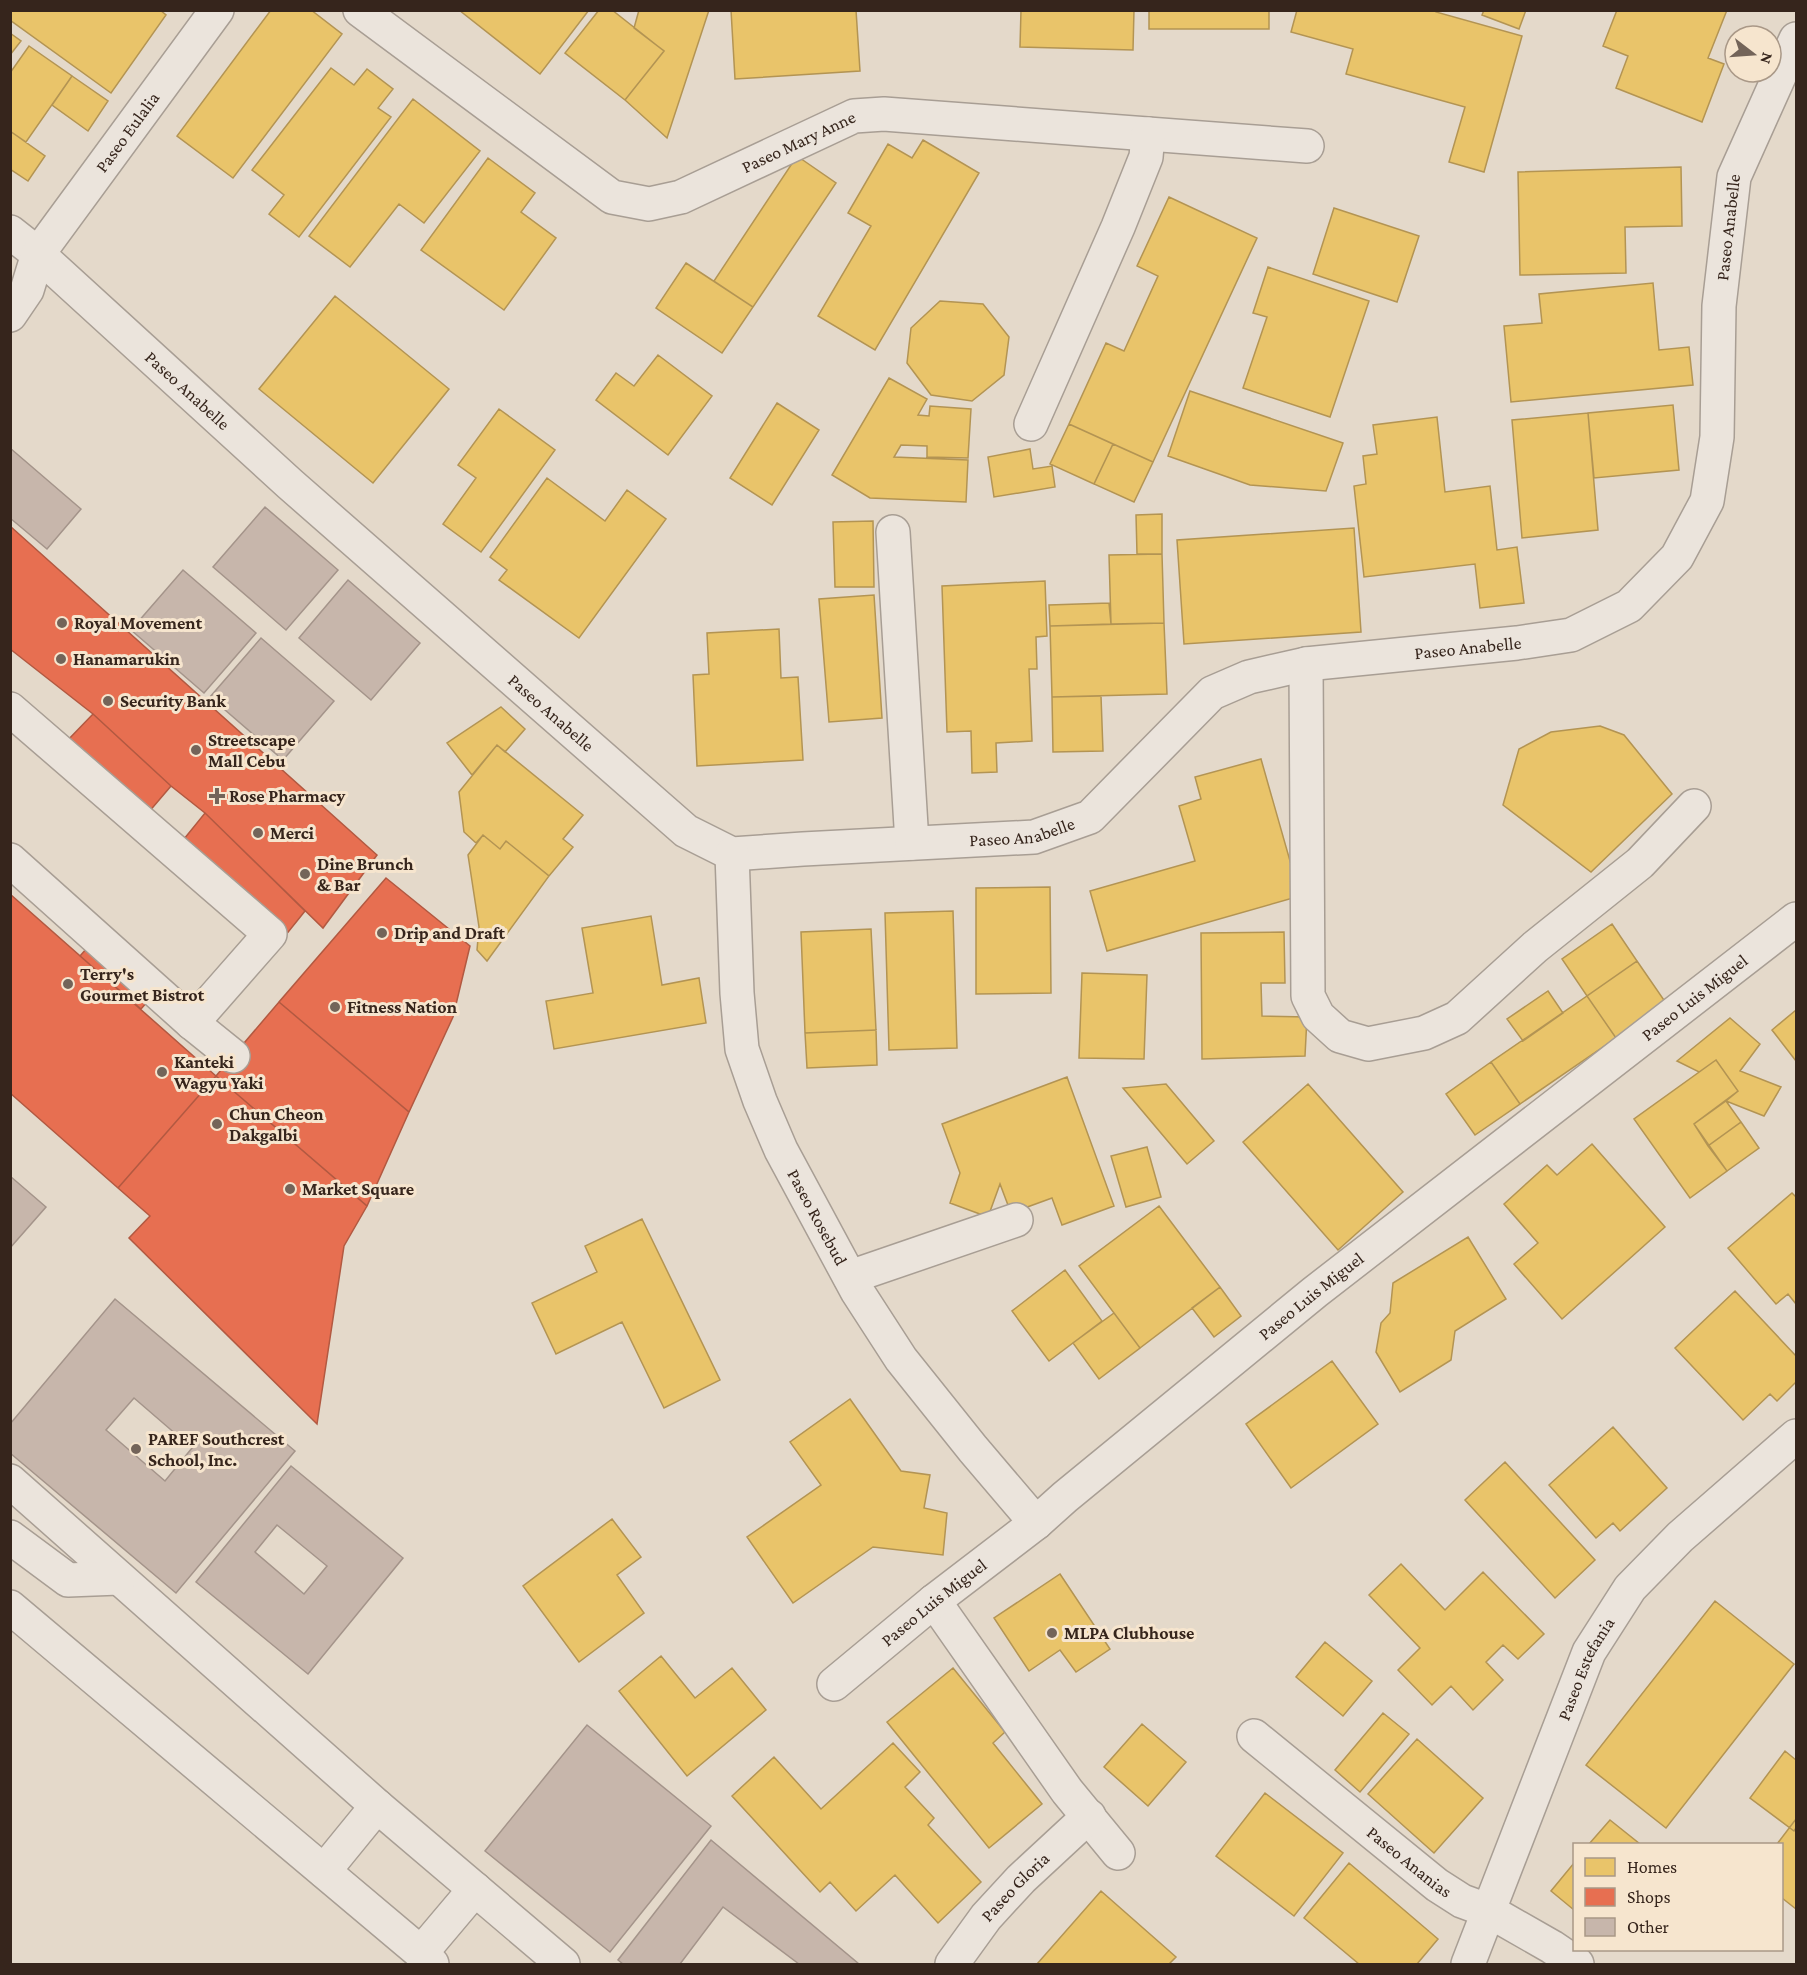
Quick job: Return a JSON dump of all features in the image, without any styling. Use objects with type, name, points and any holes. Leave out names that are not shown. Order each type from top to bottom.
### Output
[{"type":"street","name":"Paseo Eulalia","points":[[10,315],[27,290],[24,257],[217,10]]},
{"type":"street","name":"Paseo Mary Anne","points":[[360,10],[612,196],[649,204],[681,197],[854,116],[884,114],[1307,146]]},
{"type":"street","name":"Paseo Anabelle","points":[[10,232],[24,257],[290,484],[686,831],[732,854],[1034,837],[1090,817],[1212,693],[1249,677],[1306,664],[1571,635],[1629,606],[1677,557],[1707,501],[1717,437],[1719,306],[1734,177],[1785,94],[1797,39]]},
{"type":"street","points":[[1030,424],[1138,177],[1146,157],[1148,134]]},
{"type":"street","points":[[893,532],[912,843]]},
{"type":"street","points":[[1306,664],[1308,996],[1318,1016],[1340,1036],[1368,1044],[1424,1033],[1457,1018],[1535,947],[1640,863],[1694,806]]},
{"type":"street","points":[[10,709],[270,934],[192,1023]]},
{"type":"street","name":"Paseo Rosebud","points":[[732,854],[737,993],[742,1049],[760,1101],[781,1149],[857,1291],[901,1359],[1036,1524]]},
{"type":"street","points":[[10,860],[192,1023],[233,1056]]},
{"type":"street","name":"Paseo Luis Miguel","points":[[834,1684],[934,1601],[1036,1524],[1065,1497],[1315,1292],[1797,919]]},
{"type":"street","points":[[850,1277],[1016,1220]]},
{"type":"street","name":"Paseo Estefania","points":[[1468,1965],[1589,1652],[1629,1588],[1680,1537],[1797,1436]]},
{"type":"street","points":[[10,1481],[377,1806],[563,1965]]},
{"type":"street","points":[[10,1537],[68,1580],[119,1578]]},
{"type":"street","points":[[934,1601],[1067,1791],[1118,1853]]},
{"type":"street","points":[[10,1607],[427,1959],[475,1889]]},
{"type":"street","name":"Paseo Ananias","points":[[1254,1736],[1437,1885],[1462,1901],[1490,1911],[1552,1947],[1577,1965]]},
{"type":"street","points":[[324,1871],[377,1806]]},
{"type":"street","name":"Paseo Gloria","points":[[952,1965],[986,1917],[1007,1894],[1089,1816]]},
{"type":"building: Homes","points":[[10,10],[160,10],[166,15],[111,93],[10,20]]},
{"type":"building: Homes","points":[[271,10],[311,10],[342,34],[233,178],[177,136]]},
{"type":"building: Homes","points":[[459,10],[589,10],[540,74]]},
{"type":"building: Homes","points":[[599,10],[612,10],[664,51],[625,100],[565,53]]},
{"type":"building: Homes","points":[[639,10],[709,10],[667,138],[625,100],[664,51],[634,28]]},
{"type":"building: Homes","points":[[731,10],[856,10],[860,71],[735,79]]},
{"type":"building: Homes","points":[[1021,10],[1134,10],[1133,50],[1020,47]]},
{"type":"building: Homes","points":[[1149,10],[1269,10],[1269,29],[1149,29]]},
{"type":"building: Homes","points":[[1297,10],[1436,10],[1436,12],[1522,36],[1484,172],[1449,162],[1465,107],[1346,74],[1353,49],[1291,32]]},
{"type":"building: Homes","points":[[1484,10],[1526,10],[1519,29],[1482,15]]},
{"type":"building: Homes","points":[[1617,10],[1727,10],[1708,58],[1723,64],[1723,67],[1702,122],[1616,88],[1628,56],[1603,46]]},
{"type":"building: Homes","points":[[10,33],[21,41],[10,55]]},
{"type":"building: Homes","points":[[29,46],[72,76],[26,142],[10,131],[10,73]]},
{"type":"building: Homes","points":[[331,68],[354,85],[367,69],[393,89],[378,108],[391,117],[299,237],[269,214],[284,195],[252,170]]},
{"type":"building: Homes","points":[[72,76],[108,101],[88,131],[52,105]]},
{"type":"building: Homes","points":[[413,99],[480,151],[424,223],[399,204],[350,267],[309,236]]},
{"type":"building: Homes","points":[[10,131],[45,156],[28,181],[10,169]]},
{"type":"building: Homes","points":[[923,140],[979,173],[875,350],[818,316],[871,226],[848,213],[888,144],[912,158]]},
{"type":"building: Homes","points":[[797,156],[836,183],[753,307],[714,281]]},
{"type":"building: Homes","points":[[488,158],[535,193],[521,212],[556,238],[504,310],[421,250]]},
{"type":"building: Homes","points":[[1681,167],[1682,226],[1625,227],[1626,273],[1520,275],[1518,172]]},
{"type":"building: Homes","points":[[1169,197],[1257,238],[1153,462],[1069,424],[1106,343],[1124,351],[1158,276],[1137,266]]},
{"type":"building: Homes","points":[[1334,208],[1419,236],[1397,302],[1313,274]]},
{"type":"building: Homes","points":[[686,263],[753,307],[722,353],[656,308]]},
{"type":"building: Homes","points":[[1268,267],[1369,301],[1330,417],[1243,388],[1267,317],[1253,313]]},
{"type":"building: Homes","points":[[1653,283],[1659,350],[1689,347],[1693,385],[1511,402],[1504,326],[1542,323],[1539,294]]},
{"type":"building: Homes","points":[[335,296],[449,389],[373,483],[259,389]]},
{"type":"building: Homes","points":[[940,301],[983,304],[1009,337],[1004,375],[972,401],[931,395],[907,363],[911,328]]},
{"type":"building: Homes","points":[[658,355],[712,396],[668,455],[596,400],[616,373],[634,386]]},
{"type":"building: Homes","points":[[889,378],[927,399],[918,415],[929,416],[930,406],[971,409],[968,458],[927,457],[927,446],[901,445],[894,457],[968,460],[966,502],[870,498],[832,475]]},
{"type":"building: Homes","points":[[1190,391],[1343,443],[1326,491],[1250,485],[1168,456]]},
{"type":"building: Homes","points":[[777,403],[819,430],[772,505],[730,478]]},
{"type":"building: Homes","points":[[1673,405],[1679,470],[1594,478],[1588,413]]},
{"type":"building: Homes","points":[[499,409],[555,450],[481,552],[443,524],[476,478],[458,465]]},
{"type":"building: Homes","points":[[1588,413],[1598,530],[1522,538],[1512,420]]},
{"type":"building: Homes","points":[[1437,417],[1445,492],[1490,486],[1497,550],[1517,547],[1524,603],[1480,608],[1475,564],[1364,577],[1354,486],[1366,484],[1363,456],[1377,454],[1373,425]]},
{"type":"building: Homes","points":[[1069,424],[1113,444],[1094,484],[1050,464]]},
{"type":"building: Homes","points":[[1113,444],[1153,462],[1134,502],[1094,484]]},
{"type":"building: Homes","points":[[1030,449],[1033,469],[1052,466],[1055,487],[994,497],[988,457]]},
{"type":"building: Homes","points":[[547,478],[605,521],[627,490],[666,519],[579,638],[499,580],[507,570],[490,557]]},
{"type":"building: Homes","points":[[1162,514],[1162,554],[1137,554],[1136,515]]},
{"type":"building: Homes","points":[[873,521],[874,587],[835,587],[833,522]]},
{"type":"building: Homes","points":[[1354,528],[1361,632],[1184,644],[1177,540]]},
{"type":"building: Homes","points":[[1162,554],[1164,623],[1111,624],[1109,555]]},
{"type":"building: Homes","points":[[1045,581],[1047,636],[1036,637],[1037,669],[1029,669],[1032,741],[996,743],[997,772],[972,773],[971,731],[947,732],[942,586]]},
{"type":"building: Homes","points":[[874,595],[882,718],[829,722],[819,599]]},
{"type":"building: Homes","points":[[1109,603],[1111,624],[1050,626],[1049,605]]},
{"type":"building: Homes","points":[[1164,623],[1167,694],[1052,697],[1050,626]]},
{"type":"building: Homes","points":[[779,629],[781,678],[798,677],[803,760],[697,766],[693,675],[709,674],[707,633]]},
{"type":"building: Homes","points":[[1101,696],[1103,751],[1053,752],[1052,697]]},
{"type":"building: Homes","points":[[501,707],[525,729],[505,752],[497,745],[472,775],[447,743]]},
{"type":"building: Homes","points":[[1600,726],[1624,735],[1672,794],[1591,872],[1503,805],[1519,749],[1551,732]]},
{"type":"building: Homes","points":[[497,745],[583,815],[563,839],[573,847],[549,876],[506,841],[500,849],[483,835],[476,843],[464,832],[459,792]]},
{"type":"building: Homes","points":[[1261,759],[1300,896],[1107,951],[1090,891],[1195,861],[1179,806],[1201,799],[1195,777]]},
{"type":"building: Homes","points":[[483,835],[500,849],[506,841],[549,876],[487,961],[477,950],[479,927],[468,855]]},
{"type":"building: Homes","points":[[1050,887],[1051,993],[976,994],[976,888]]},
{"type":"building: Homes","points":[[953,911],[957,1048],[889,1050],[885,913]]},
{"type":"building: Homes","points":[[651,916],[662,985],[699,978],[706,1023],[554,1049],[546,1001],[593,993],[582,928]]},
{"type":"building: Homes","points":[[1612,924],[1637,961],[1587,996],[1562,959]]},
{"type":"building: Homes","points":[[871,929],[876,1030],[805,1033],[801,932]]},
{"type":"building: Homes","points":[[1284,932],[1285,983],[1261,983],[1262,1016],[1307,1017],[1305,1056],[1202,1059],[1201,933]]},
{"type":"building: Homes","points":[[1637,961],[1666,1003],[1616,1038],[1587,996]]},
{"type":"building: Homes","points":[[1082,973],[1147,975],[1144,1059],[1079,1058]]},
{"type":"building: Homes","points":[[1548,991],[1563,1013],[1523,1041],[1507,1019]]},
{"type":"building: Homes","points":[[1587,996],[1616,1038],[1520,1104],[1491,1062]]},
{"type":"building: Homes","points":[[1796,1010],[1796,1061],[1772,1030]]},
{"type":"building: Homes","points":[[1730,1018],[1760,1044],[1740,1071],[1781,1087],[1764,1116],[1726,1101],[1738,1091],[1716,1060],[1699,1072],[1677,1061]]},
{"type":"building: Homes","points":[[876,1030],[877,1065],[807,1068],[805,1033]]},
{"type":"building: Homes","points":[[1716,1060],[1738,1091],[1694,1124],[1727,1171],[1690,1198],[1634,1119]]},
{"type":"building: Homes","points":[[1491,1062],[1520,1104],[1475,1135],[1446,1094]]},
{"type":"building: Homes","points":[[1067,1077],[1114,1206],[1062,1225],[1052,1198],[1011,1213],[1000,1184],[988,1217],[950,1203],[960,1173],[942,1124]]},
{"type":"building: Homes","points":[[1166,1084],[1214,1141],[1187,1164],[1123,1088]]},
{"type":"building: Homes","points":[[1308,1084],[1403,1192],[1338,1250],[1243,1142]]},
{"type":"building: Homes","points":[[1726,1101],[1741,1122],[1708,1146],[1694,1124]]},
{"type":"building: Homes","points":[[1741,1122],[1759,1148],[1727,1171],[1708,1146]]},
{"type":"building: Homes","points":[[1592,1144],[1665,1227],[1562,1319],[1514,1264],[1538,1243],[1504,1204],[1547,1165],[1557,1175]]},
{"type":"building: Homes","points":[[1147,1147],[1161,1197],[1126,1207],[1111,1156]]},
{"type":"building: Homes","points":[[1792,1193],[1796,1197],[1796,1304],[1788,1294],[1776,1304],[1728,1248]]},
{"type":"building: Homes","points":[[1159,1206],[1220,1287],[1140,1348],[1079,1266]]},
{"type":"building: Homes","points":[[642,1219],[720,1380],[664,1408],[622,1322],[556,1354],[532,1303],[597,1272],[585,1246]]},
{"type":"building: Homes","points":[[1468,1237],[1506,1299],[1455,1331],[1451,1360],[1400,1392],[1376,1352],[1381,1323],[1390,1313],[1393,1283]]},
{"type":"building: Homes","points":[[1065,1270],[1102,1321],[1049,1361],[1012,1311]]},
{"type":"building: Homes","points":[[1220,1287],[1241,1316],[1214,1337],[1192,1308]]},
{"type":"building: Homes","points":[[1735,1291],[1796,1356],[1796,1382],[1777,1401],[1770,1394],[1743,1420],[1675,1348]]},
{"type":"building: Homes","points":[[1114,1313],[1140,1348],[1099,1379],[1073,1343]]},
{"type":"building: Homes","points":[[1332,1361],[1378,1424],[1291,1488],[1246,1424]]},
{"type":"building: Homes","points":[[850,1399],[901,1471],[930,1475],[924,1508],[947,1513],[943,1555],[873,1547],[793,1603],[747,1537],[821,1485],[790,1442]]},
{"type":"building: Homes","points":[[1613,1427],[1667,1488],[1620,1531],[1613,1523],[1596,1538],[1549,1485]]},
{"type":"building: Homes","points":[[1505,1462],[1595,1560],[1555,1598],[1465,1500]]},
{"type":"building: Homes","points":[[612,1519],[641,1557],[617,1575],[644,1613],[579,1662],[523,1586]]},
{"type":"building: Homes","points":[[1401,1564],[1445,1610],[1483,1572],[1544,1634],[1518,1659],[1503,1645],[1486,1662],[1503,1680],[1473,1710],[1451,1686],[1432,1705],[1398,1670],[1420,1648],[1369,1595]]},
{"type":"building: Homes","name":"MLPA Clubhouse","points":[[1060,1574],[1110,1649],[1076,1672],[1060,1650],[1029,1671],[994,1618]]},
{"type":"building: Homes","points":[[1715,1601],[1794,1664],[1666,1828],[1586,1765]]},
{"type":"building: Homes","points":[[1325,1642],[1372,1681],[1343,1716],[1296,1677]]},
{"type":"building: Homes","points":[[661,1656],[695,1698],[732,1668],[766,1710],[687,1776],[619,1691]]},
{"type":"building: Homes","points":[[953,1668],[1005,1732],[993,1743],[1042,1804],[989,1848],[887,1722]]},
{"type":"building: Homes","points":[[1383,1713],[1409,1734],[1360,1792],[1335,1770]]},
{"type":"building: Homes","points":[[1142,1724],[1186,1762],[1148,1806],[1104,1767]]},
{"type":"building: Homes","points":[[1417,1739],[1483,1798],[1434,1853],[1368,1794]]},
{"type":"building: Homes","points":[[893,1743],[920,1772],[905,1787],[934,1818],[928,1825],[981,1882],[938,1923],[895,1875],[856,1911],[830,1882],[820,1892],[732,1796],[774,1757],[821,1809]]},
{"type":"building: Homes","points":[[1785,1751],[1796,1760],[1796,1828],[1794,1831],[1750,1798]]},
{"type":"building: Homes","points":[[1265,1793],[1343,1853],[1294,1916],[1216,1856]]},
{"type":"building: Homes","points":[[1796,1819],[1796,1909],[1783,1899],[1783,1843],[1778,1843]]},
{"type":"building: Homes","points":[[1610,1820],[1639,1843],[1590,1843]]},
{"type":"building: Homes","points":[[1349,1863],[1438,1939],[1417,1964],[1359,1964],[1304,1918]]},
{"type":"building: Homes","points":[[1573,1864],[1573,1909],[1551,1891]]},
{"type":"building: Homes","points":[[1101,1891],[1176,1957],[1169,1964],[1037,1964]]},
{"type":"building: Shops","name":"Streetscape Mall Cebu","points":[[10,526],[377,855],[323,928],[205,813],[171,786],[93,714],[10,649]]},
{"type":"building: Shops","points":[[93,714],[171,786],[148,813],[66,742]]},
{"type":"building: Shops","points":[[205,813],[305,911],[285,936],[180,844]]},
{"type":"building: Shops","points":[[386,878],[470,946],[453,1017],[409,1112],[279,1002]]},
{"type":"building: Shops","points":[[10,894],[216,1076],[118,1188],[10,1093]]},
{"type":"building: Shops","points":[[95,939],[155,993],[141,1009],[80,956]]},
{"type":"building: Shops","points":[[279,1002],[409,1112],[367,1206],[216,1076]]},
{"type":"building: Shops","points":[[216,1076],[367,1206],[344,1246],[317,1424],[129,1238],[150,1216],[118,1188]]},
{"type":"building: Other","points":[[10,448],[81,509],[47,549],[10,518]]},
{"type":"building: Other","points":[[265,507],[338,570],[286,630],[213,567]]},
{"type":"building: Other","points":[[183,570],[256,633],[204,693],[131,630]]},
{"type":"building: Other","points":[[348,580],[420,643],[371,700],[299,638]]},
{"type":"building: Other","points":[[261,638],[334,701],[283,760],[210,697]]},
{"type":"building: Other","points":[[10,1176],[46,1207],[10,1248]]},
{"type":"building: Other","points":[[115,1299],[295,1451],[176,1593],[10,1453],[10,1424]],"holes":[[[134,1398],[192,1448],[165,1481],[106,1430]]]},
{"type":"building: Other","points":[[291,1466],[403,1558],[308,1674],[196,1582]],"holes":[[[277,1525],[327,1566],[304,1594],[255,1552]]]},
{"type":"building: Other","points":[[587,1725],[711,1826],[610,1952],[485,1851]]},
{"type":"building: Other","points":[[711,1840],[859,1964],[799,1964],[723,1907],[680,1964],[623,1964],[618,1960]]},
{"type":"place","name":"Royal Movement","points":[[62,623]]},
{"type":"place","name":"Hanamarukin","points":[[61,659]]},
{"type":"place","name":"Security Bank","points":[[108,701]]},
{"type":"place","name":"Streetscape Mall Cebu","points":[[196,750]]},
{"type":"place","name":"Rose Pharmacy","points":[[217,796]]},
{"type":"place","name":"Merci","points":[[258,833]]},
{"type":"place","name":"Dine Brunch & Bar","points":[[305,874]]},
{"type":"place","name":"Drip and Draft","points":[[382,933]]},
{"type":"place","name":"Terry's Gourmet Bistrot","points":[[68,984]]},
{"type":"place","name":"Fitness Nation","points":[[335,1007]]},
{"type":"place","name":"Kanteki Wagyu Yaki","points":[[162,1072]]},
{"type":"place","name":"Chun Cheon Dakgalbi","points":[[217,1124]]},
{"type":"place","name":"Market Square","points":[[290,1189]]},
{"type":"place","name":"PAREF Southcrest School, Inc.","points":[[136,1449]]},
{"type":"place","name":"MLPA Clubhouse","points":[[1052,1633]]}]
